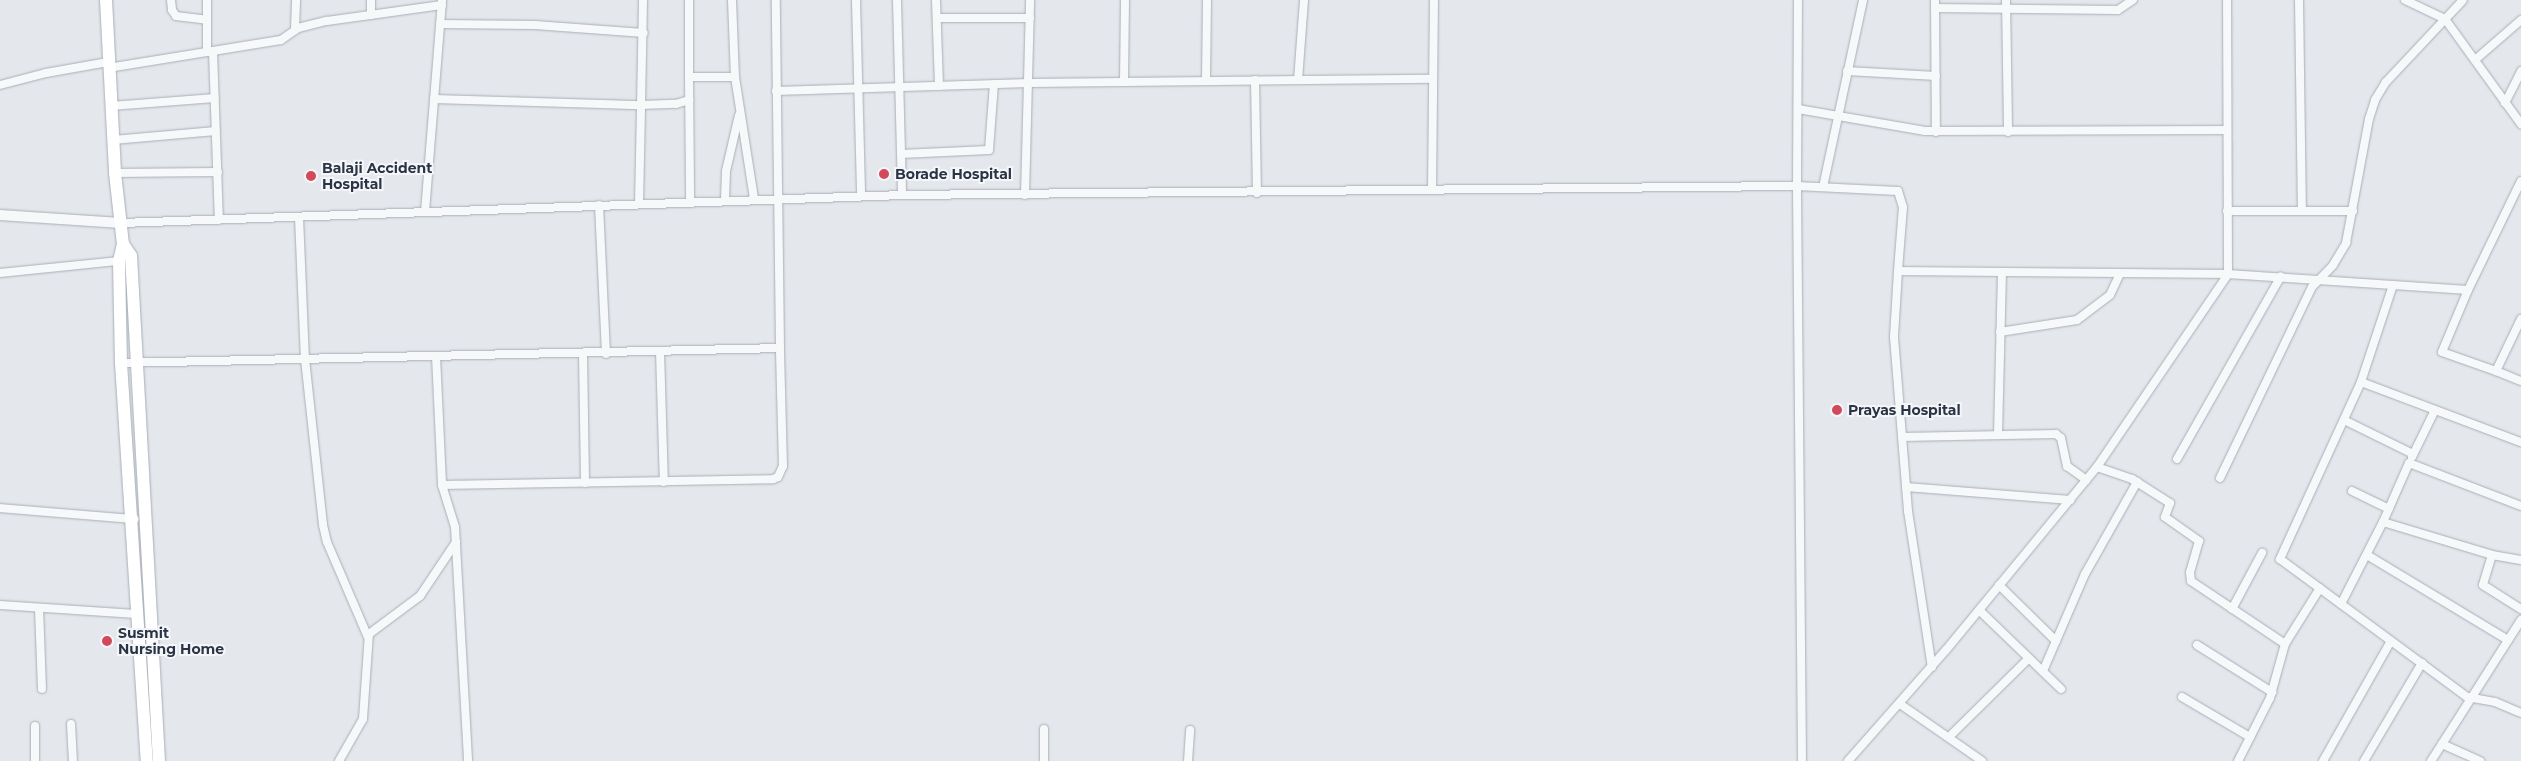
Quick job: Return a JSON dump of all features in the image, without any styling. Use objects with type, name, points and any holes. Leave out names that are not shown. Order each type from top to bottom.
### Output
[{"type":"main road","points":[[106,0],[110,106],[123,244],[119,261],[121,363],[133,518],[135,597],[147,761]]},
{"type":"main road","points":[[123,244],[131,256],[159,761]]},
{"type":"main road","points":[[128,452],[143,450]]},
{"type":"main road","points":[[135,597],[151,598]]},
{"type":"main road","points":[[137,630],[152,630]]},
{"type":"street","points":[[171,0],[172,10],[176,16],[207,20]]},
{"type":"street","points":[[207,0],[207,20],[215,98],[219,220]]},
{"type":"street","points":[[295,30],[296,0]]},
{"type":"street","points":[[371,0],[371,15]]},
{"type":"street","points":[[639,204],[640,105],[644,33],[643,0]]},
{"type":"street","points":[[689,0],[690,202]]},
{"type":"street","points":[[732,0],[735,76],[754,199]]},
{"type":"street","points":[[442,486],[664,482],[778,477],[783,466],[776,0]]},
{"type":"street","points":[[856,0],[860,88],[861,196]]},
{"type":"street","points":[[897,0],[902,195]]},
{"type":"street","points":[[936,0],[939,86]]},
{"type":"street","points":[[1026,195],[1030,0]]},
{"type":"street","points":[[1124,82],[1126,0]]},
{"type":"street","points":[[1206,81],[1208,0]]},
{"type":"street","points":[[1298,80],[1304,0]]},
{"type":"street","points":[[1432,190],[1434,0]]},
{"type":"street","points":[[1798,0],[1797,186],[1802,761]]},
{"type":"street","points":[[1823,187],[1840,115],[1847,71],[1863,0]]},
{"type":"street","points":[[2006,0],[2008,132]]},
{"type":"street","points":[[1936,132],[1935,4],[2006,9],[2118,10],[2133,0]]},
{"type":"street","points":[[1848,761],[1932,667],[2086,480],[2228,274],[2227,0]]},
{"type":"street","points":[[2300,0],[2302,210]]},
{"type":"street","points":[[2405,0],[2445,19],[2521,124]]},
{"type":"street","points":[[2220,478],[2312,287],[2321,278],[2346,243],[2369,119],[2375,100],[2386,82],[2463,0]]},
{"type":"street","points":[[0,86],[46,72],[281,40],[295,30],[327,21],[442,3],[425,212]]},
{"type":"street","points":[[936,18],[1030,18]]},
{"type":"street","points":[[2475,60],[2521,20]]},
{"type":"street","points":[[440,24],[535,25],[644,33]]},
{"type":"street","points":[[1847,71],[1936,76]]},
{"type":"street","points":[[2506,103],[2521,71]]},
{"type":"street","points":[[689,77],[735,76]]},
{"type":"street","points":[[776,91],[1029,83],[1433,79]]},
{"type":"street","points":[[1254,80],[1257,192]]},
{"type":"street","points":[[901,154],[989,150],[994,84]]},
{"type":"street","points":[[110,106],[215,98]]},
{"type":"street","points":[[434,99],[640,105],[676,104],[689,100]]},
{"type":"street","points":[[1798,109],[1936,132],[2227,130]]},
{"type":"street","points":[[725,200],[726,170],[740,110]]},
{"type":"street","points":[[113,140],[216,131]]},
{"type":"street","points":[[115,173],[218,172]]},
{"type":"street","points":[[2521,181],[2468,290],[2442,352],[2521,381]]},
{"type":"street","points":[[0,215],[121,223],[902,195],[1797,186],[1898,191],[1903,207],[1894,337],[1906,487],[1932,667]]},
{"type":"street","points":[[599,206],[606,354]]},
{"type":"street","points":[[2227,211],[2352,211]]},
{"type":"street","points":[[299,217],[305,359],[324,534],[368,637],[364,719],[339,761]]},
{"type":"street","points":[[0,273],[119,261]]},
{"type":"street","points":[[1898,270],[2002,273],[2228,274],[2321,278],[2468,290]]},
{"type":"street","points":[[1998,435],[2002,273]]},
{"type":"street","points":[[2000,332],[2077,320],[2110,295],[2120,274]]},
{"type":"street","points":[[2177,459],[2281,276]]},
{"type":"street","points":[[2393,285],[2361,382],[2280,559],[2472,698],[2495,702],[2521,713]]},
{"type":"street","points":[[2496,371],[2521,318]]},
{"type":"street","points":[[121,363],[606,354],[780,348]]},
{"type":"street","points":[[660,351],[664,482]]},
{"type":"street","points":[[583,353],[585,483]]},
{"type":"street","points":[[436,356],[442,486],[453,516],[456,542],[468,761]]},
{"type":"street","points":[[2361,382],[2521,442]]},
{"type":"street","points":[[2341,604],[2384,522],[2413,454],[2435,410]]},
{"type":"street","points":[[2344,420],[2413,454]]},
{"type":"street","points":[[1902,437],[2059,435],[2067,466],[2086,480]]},
{"type":"street","points":[[2409,463],[2521,506]]},
{"type":"street","points":[[2096,467],[2138,482],[2170,502],[2165,517],[2199,540],[2190,572],[2191,580],[2284,644]]},
{"type":"street","points":[[2043,672],[2084,574],[2138,482]]},
{"type":"street","points":[[1906,487],[2070,500]]},
{"type":"street","points":[[2352,491],[2389,509]]},
{"type":"street","points":[[0,508],[147,519]]},
{"type":"street","points":[[2384,522],[2521,562]]},
{"type":"street","points":[[368,637],[376,626],[420,596],[456,542]]},
{"type":"street","points":[[2232,608],[2262,554]]},
{"type":"street","points":[[2367,554],[2508,640]]},
{"type":"street","points":[[2492,555],[2483,585],[2521,609]]},
{"type":"street","points":[[1999,586],[2056,641]]},
{"type":"street","points":[[2238,761],[2272,692],[2284,644],[2320,588]]},
{"type":"street","points":[[0,605],[136,614]]},
{"type":"street","points":[[39,608],[42,689]]},
{"type":"street","points":[[1979,610],[2061,689]]},
{"type":"street","points":[[2431,761],[2521,620]]},
{"type":"street","points":[[2323,761],[2391,641]]},
{"type":"street","points":[[2197,645],[2272,692]]},
{"type":"street","points":[[1949,737],[2029,658]]},
{"type":"street","points":[[2364,761],[2422,663]]},
{"type":"street","points":[[2182,698],[2250,737]]},
{"type":"street","points":[[1900,704],[1982,761]]},
{"type":"street","points":[[71,724],[73,761]]},
{"type":"street","points":[[35,726],[35,761]]},
{"type":"street","points":[[1044,729],[1044,761]]},
{"type":"street","points":[[1188,761],[1190,730]]},
{"type":"street","points":[[2442,744],[2480,761]]},
{"type":"place","name":"Borade Hospital","points":[[884,174]]},
{"type":"place","name":"Balaji Accident Hospital","points":[[311,176]]},
{"type":"place","name":"Prayas Hospital","points":[[1837,410]]},
{"type":"place","name":"Susmit Nursing Home","points":[[107,641]]}]
